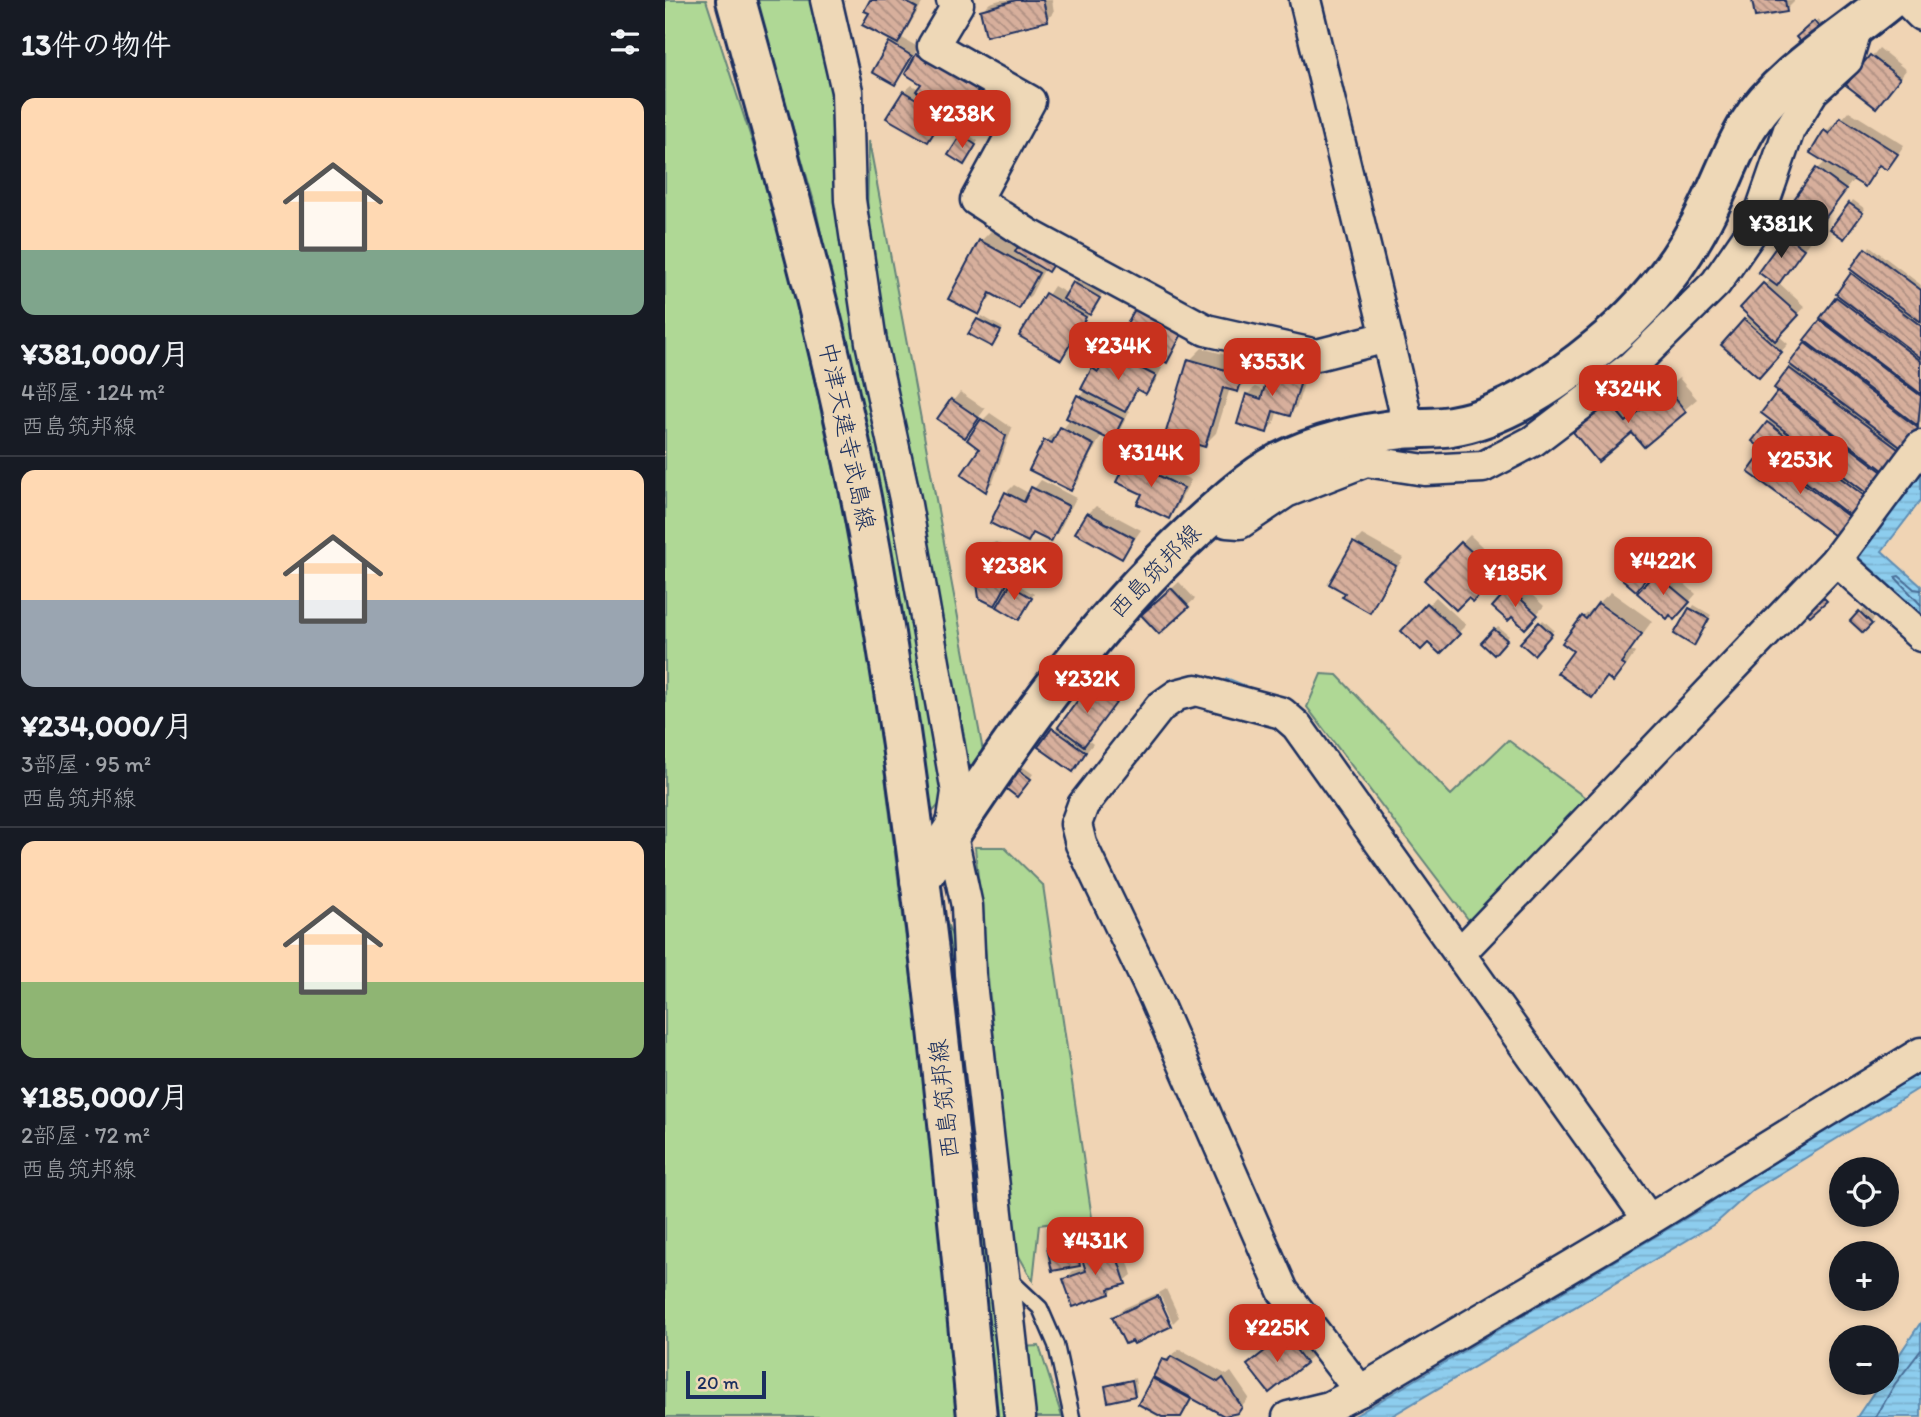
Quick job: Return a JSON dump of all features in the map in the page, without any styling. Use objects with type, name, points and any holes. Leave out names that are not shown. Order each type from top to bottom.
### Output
[{"type":"main road","name":"中津天建寺武島線","points":[[736,0],[796,218],[836,377],[878,590],[920,880]]},
{"type":"main road","name":"西島筑邦線","points":[[977,1417],[920,880],[951,832],[1078,655],[1125,599],[1217,510],[1278,463],[1339,440],[1403,429],[1452,426],[1493,413],[1543,387],[1599,346],[1644,306],[1673,269],[1707,212],[1748,126],[1786,81],[1889,0]]},
{"type":"street","points":[[826,0],[847,91],[850,200],[871,342],[905,499],[957,793],[951,832],[967,906],[970,974],[1020,1417]]},
{"type":"street","points":[[952,0],[958,4],[933,46],[1030,101],[976,200],[1028,233],[1206,330],[1317,355],[1387,337]]},
{"type":"street","points":[[1906,0],[1921,15]]},
{"type":"street","points":[[1310,1],[1404,407],[1403,429]]},
{"type":"street","points":[[1217,510],[1227,522],[1240,523],[1286,492],[1366,461],[1425,470],[1483,467],[1533,441],[1632,366],[1716,283],[1756,225],[1789,130],[1812,91],[1847,60],[1857,26]]},
{"type":"street","points":[[1460,953],[1836,560],[1921,446]]},
{"type":"street","points":[[1836,560],[1921,636]]},
{"type":"street","points":[[1360,1391],[1283,1292],[1154,996],[1081,844],[1076,824],[1083,805],[1160,707],[1177,695],[1196,690],[1282,713],[1297,726],[1649,1220]]},
{"type":"street","points":[[1288,1417],[1329,1407],[1360,1391],[1649,1220],[1921,1053]]},
{"type":"lane","points":[[1002,1272],[1040,1308],[1056,1345],[1072,1417]]},
{"type":"green space","points":[[665,0],[706,0],[782,233],[862,599],[936,1170],[961,1417],[665,1417]]},
{"type":"green space","points":[[756,0],[816,0],[839,94],[947,796],[927,818],[895,584],[815,205]]},
{"type":"green space","points":[[869,141],[983,751],[965,781],[866,253]]},
{"type":"green space","points":[[1321,674],[1337,675],[1451,795],[1508,740],[1591,802],[1474,927],[1307,707]]},
{"type":"green space","points":[[975,847],[1004,847],[1043,885],[1092,1218],[1039,1225],[1033,1281],[1015,1249]]},
{"type":"green space","points":[[947,923],[963,966],[1010,1417],[992,1417],[939,930]]},
{"type":"green space","points":[[1039,1346],[1062,1417],[1029,1417],[1020,1347]]},
{"type":"water","points":[[1921,467],[1921,500],[1882,551],[1921,586],[1921,614],[1855,554]]},
{"type":"water","points":[[1921,1068],[1921,1087],[1753,1190],[1716,1223],[1390,1417],[1353,1417],[1703,1208],[1743,1178]]},
{"type":"water","points":[[1921,1322],[1921,1417],[1857,1417],[1872,1395],[1899,1395],[1899,1355]]},
{"type":"building","points":[[870,0],[902,0],[917,8],[898,44],[862,25],[869,13],[864,11]]},
{"type":"building","points":[[1016,0],[1043,0],[1048,21],[986,36],[980,10]]},
{"type":"building","points":[[1752,0],[1785,0],[1787,12],[1755,17]]},
{"type":"building","points":[[1814,21],[1825,35],[1807,50],[1796,37]]},
{"type":"building","points":[[889,42],[912,56],[895,85],[872,72]]},
{"type":"building","points":[[916,54],[979,89],[963,117],[916,91],[921,84],[905,74]]},
{"type":"building","points":[[1870,55],[1900,78],[1876,108],[1846,85]]},
{"type":"building","points":[[903,91],[944,116],[928,142],[886,118]]},
{"type":"building","points":[[969,110],[992,122],[985,133],[963,121]]},
{"type":"building","points":[[1840,117],[1898,154],[1887,170],[1879,165],[1865,187],[1810,153],[1824,130],[1829,134]]},
{"type":"building","points":[[961,135],[976,145],[964,165],[948,155]]},
{"type":"building","points":[[1816,168],[1846,190],[1814,233],[1785,212]]},
{"type":"building","points":[[1849,203],[1863,213],[1844,239],[1830,229]]},
{"type":"building","points":[[1785,235],[1804,249],[1777,286],[1758,272]]},
{"type":"building","points":[[979,240],[1039,273],[1019,309],[990,293],[979,315],[948,299]]},
{"type":"building","points":[[1022,240],[1055,261],[1048,272],[1015,252]]},
{"type":"building","points":[[1865,248],[1921,290],[1921,322],[1850,269]]},
{"type":"building","points":[[1851,273],[1921,326],[1921,358],[1836,294]]},
{"type":"building","points":[[1073,282],[1100,298],[1090,315],[1063,299]]},
{"type":"building","points":[[1763,283],[1799,315],[1775,341],[1740,308]]},
{"type":"building","points":[[1045,293],[1086,317],[1061,360],[1019,336]]},
{"type":"building","points":[[1836,297],[1921,361],[1921,394],[1820,318]]},
{"type":"building","points":[[1136,307],[1183,332],[1167,363],[1119,338]]},
{"type":"building","points":[[977,319],[1001,331],[992,347],[968,334]]},
{"type":"building","points":[[1744,319],[1782,352],[1759,378],[1721,345]]},
{"type":"building","points":[[1820,320],[1921,396],[1918,426],[1804,340]]},
{"type":"building","points":[[1805,343],[1918,428],[1903,449],[1789,364]]},
{"type":"building","points":[[1109,352],[1156,376],[1146,394],[1137,389],[1125,412],[1081,389],[1092,368],[1098,372]]},
{"type":"building","points":[[1188,359],[1243,375],[1238,392],[1223,388],[1205,447],[1165,435]]},
{"type":"building","points":[[1272,362],[1304,372],[1290,416],[1273,411],[1267,433],[1237,424],[1246,394],[1261,399]]},
{"type":"building","points":[[1789,368],[1902,452],[1887,473],[1774,388]]},
{"type":"building","points":[[1667,388],[1686,412],[1644,447],[1632,433],[1598,462],[1573,432],[1609,402],[1626,422]]},
{"type":"building","points":[[1777,392],[1885,474],[1869,495],[1761,413]]},
{"type":"building","points":[[1077,395],[1123,419],[1112,441],[1066,418]]},
{"type":"building","points":[[951,399],[979,418],[965,438],[937,419]]},
{"type":"building","points":[[981,419],[1006,436],[986,492],[961,475],[979,449],[967,440]]},
{"type":"building","points":[[1767,422],[1867,498],[1853,518],[1752,441]]},
{"type":"building","points":[[1060,427],[1094,445],[1071,491],[1029,470],[1044,440],[1052,443]]},
{"type":"building","points":[[1762,453],[1852,519],[1838,538],[1748,472]]},
{"type":"building","points":[[1127,460],[1184,488],[1169,519],[1137,504],[1142,494],[1116,482]]},
{"type":"building","points":[[1031,487],[1069,506],[1051,542],[1033,533],[1028,542],[990,523],[1005,492],[1024,502]]},
{"type":"building","points":[[1087,513],[1134,538],[1122,559],[1075,533]]},
{"type":"building","points":[[1353,542],[1396,566],[1370,613],[1342,597],[1345,593],[1329,584]]},
{"type":"building","points":[[1461,542],[1497,575],[1473,602],[1468,598],[1456,610],[1424,580]]},
{"type":"building","points":[[987,549],[1017,565],[995,606],[979,598],[973,554]]},
{"type":"building","points":[[1639,559],[1652,571],[1636,591],[1622,579]]},
{"type":"building","points":[[1655,573],[1690,602],[1674,620],[1670,615],[1667,619],[1637,593]]},
{"type":"building","points":[[1010,585],[1032,598],[1019,620],[997,607]]},
{"type":"building","points":[[1171,588],[1189,607],[1159,634],[1141,615]]},
{"type":"building","points":[[1509,588],[1538,615],[1525,629],[1512,617],[1508,621],[1492,607]]},
{"type":"building","points":[[1818,592],[1827,601],[1810,616],[1801,607]]},
{"type":"building","points":[[1427,603],[1460,634],[1440,654],[1428,643],[1421,650],[1401,631]]},
{"type":"building","points":[[1598,603],[1642,634],[1621,663],[1625,666],[1613,682],[1607,677],[1592,698],[1557,673],[1573,651],[1562,643],[1582,616],[1586,619]]},
{"type":"building","points":[[1689,608],[1709,619],[1694,646],[1674,634]]},
{"type":"building","points":[[1859,611],[1872,624],[1863,633],[1850,621]]},
{"type":"building","points":[[1539,622],[1552,634],[1534,655],[1520,643]]},
{"type":"building","points":[[1494,629],[1507,640],[1494,655],[1481,643]]},
{"type":"building","points":[[1100,658],[1115,670],[1103,685],[1088,674]]},
{"type":"building","points":[[1090,684],[1116,703],[1084,746],[1058,727]]},
{"type":"building","points":[[1052,728],[1086,752],[1073,772],[1038,747]]},
{"type":"building","points":[[1017,769],[1031,779],[1017,797],[1004,787]]},
{"type":"building","points":[[1076,1242],[1080,1266],[1052,1271],[1047,1247]]},
{"type":"building","points":[[1113,1245],[1126,1284],[1109,1289],[1110,1294],[1073,1307],[1063,1279],[1086,1271],[1081,1256]]},
{"type":"building","points":[[1158,1296],[1172,1326],[1134,1344],[1132,1341],[1125,1344],[1112,1317]]},
{"type":"building","points":[[1285,1335],[1306,1363],[1269,1393],[1247,1365]]},
{"type":"building","points":[[1171,1356],[1218,1382],[1223,1378],[1242,1407],[1238,1413],[1224,1416],[1153,1377],[1162,1359],[1168,1361]]},
{"type":"building","points":[[1152,1378],[1191,1399],[1181,1417],[1162,1417],[1138,1404]]},
{"type":"building","points":[[1132,1380],[1135,1396],[1108,1402],[1105,1386]]},
{"type":"waterway","points":[[1228,682],[1245,689]]}]
